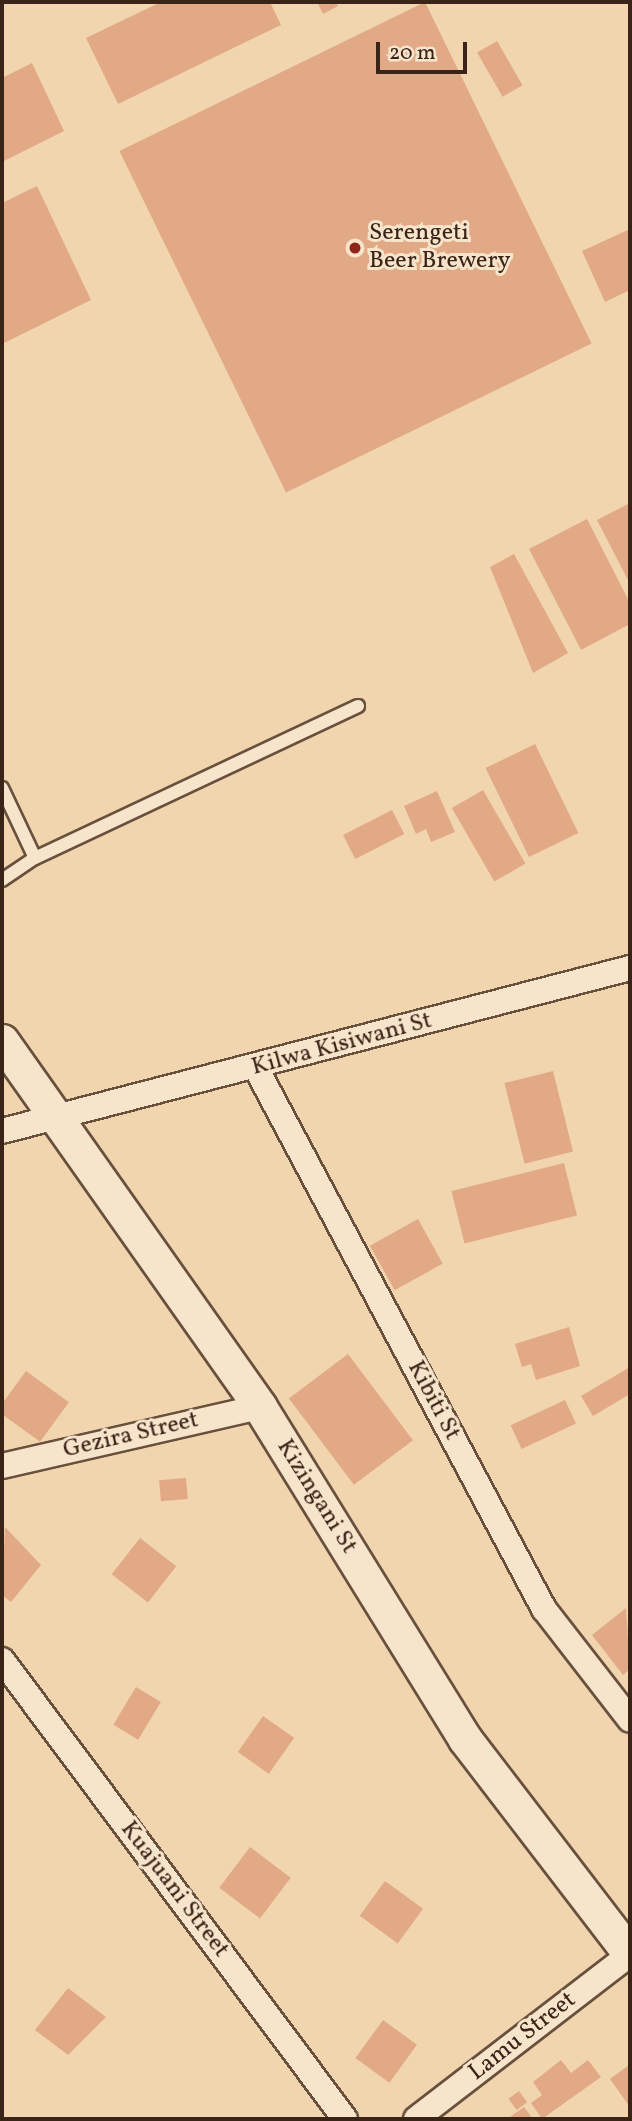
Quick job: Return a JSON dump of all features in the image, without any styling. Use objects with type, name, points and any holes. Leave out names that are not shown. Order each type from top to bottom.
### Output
[{"type":"street","name":"Kilwa Kisiwani St","points":[[2,1131],[256,1068],[630,968]]},
{"type":"street","name":"Kizingani St","points":[[2,1041],[53,1118],[260,1406],[465,1740],[630,1954]]},
{"type":"street","name":"Kibiti St","points":[[256,1068],[544,1609],[630,1720]]},
{"type":"street","name":"Gezira Street","points":[[2,1466],[260,1406]]},
{"type":"street","name":"Kuajuani Street","points":[[2,1660],[345,2119]]},
{"type":"street","name":"Lamu Street","points":[[416,2119],[630,1954]]},
{"type":"lane","points":[[2,880],[35,858],[358,706]]},
{"type":"lane","points":[[2,788],[35,858]]},
{"type":"building","points":[[161,2],[270,2],[281,25],[118,104],[86,38]]},
{"type":"building","points":[[317,2],[336,2],[338,6],[323,14]]},
{"type":"building","name":"Serengeti Beer Brewery","points":[[425,2],[592,344],[286,493],[119,151]]},
{"type":"building","points":[[497,41],[522,85],[503,97],[477,52]]},
{"type":"building","points":[[32,63],[64,131],[2,162],[2,78]]},
{"type":"building","points":[[37,186],[91,300],[2,344],[2,203]]},
{"type":"building","points":[[630,229],[630,290],[605,302],[582,251]]},
{"type":"building","points":[[630,503],[630,584],[597,520]]},
{"type":"building","points":[[587,519],[630,603],[630,624],[581,650],[529,549]]},
{"type":"building","points":[[514,554],[568,653],[533,673],[490,567]]},
{"type":"building","points":[[535,744],[578,833],[529,857],[486,768]]},
{"type":"building","points":[[483,790],[526,864],[494,882],[452,808]]},
{"type":"building","points":[[437,791],[455,832],[431,842],[426,829],[416,834],[404,806]]},
{"type":"building","points":[[392,810],[404,834],[355,859],[343,835]]},
{"type":"building","points":[[553,1071],[573,1152],[525,1164],[504,1083]]},
{"type":"building","points":[[564,1163],[577,1215],[465,1243],[451,1191]]},
{"type":"building","points":[[418,1219],[443,1264],[395,1290],[370,1246]]},
{"type":"building","points":[[569,1327],[580,1366],[536,1380],[531,1364],[522,1367],[515,1344]]},
{"type":"building","points":[[348,1354],[413,1440],[354,1485],[289,1399]]},
{"type":"building","points":[[630,1367],[630,1394],[593,1416],[581,1396]]},
{"type":"building","points":[[26,1371],[69,1402],[40,1442],[2,1414],[2,1404]]},
{"type":"building","points":[[565,1400],[576,1424],[522,1449],[511,1425]]},
{"type":"building","points":[[186,1478],[188,1499],[161,1501],[159,1480]]},
{"type":"building","points":[[5,1527],[41,1565],[11,1602],[2,1595]]},
{"type":"building","points":[[140,1538],[176,1566],[148,1603],[112,1574]]},
{"type":"building","points":[[626,1608],[630,1669],[623,1675],[592,1635]]},
{"type":"building","points":[[136,1687],[161,1702],[138,1740],[113,1725]]},
{"type":"building","points":[[263,1716],[294,1738],[269,1774],[238,1752]]},
{"type":"building","points":[[250,1847],[291,1878],[260,1918],[219,1888]]},
{"type":"building","points":[[385,1881],[423,1909],[398,1943],[360,1916]]},
{"type":"building","points":[[68,1988],[106,2017],[68,2055],[35,2030]]},
{"type":"building","points":[[383,2020],[417,2045],[389,2083],[355,2058]]},
{"type":"building","points":[[561,2060],[571,2073],[588,2060],[601,2077],[542,2119],[531,2103],[542,2095],[533,2082]]},
{"type":"building","points":[[629,2065],[630,2067],[630,2107],[610,2079]]},
{"type":"building","points":[[519,2091],[527,2102],[517,2110],[508,2099]]},
{"type":"building","points":[[524,2107],[533,2119],[507,2119]]},
{"type":"place","name":"Serengeti Beer Brewery","points":[[355,248]]}]
